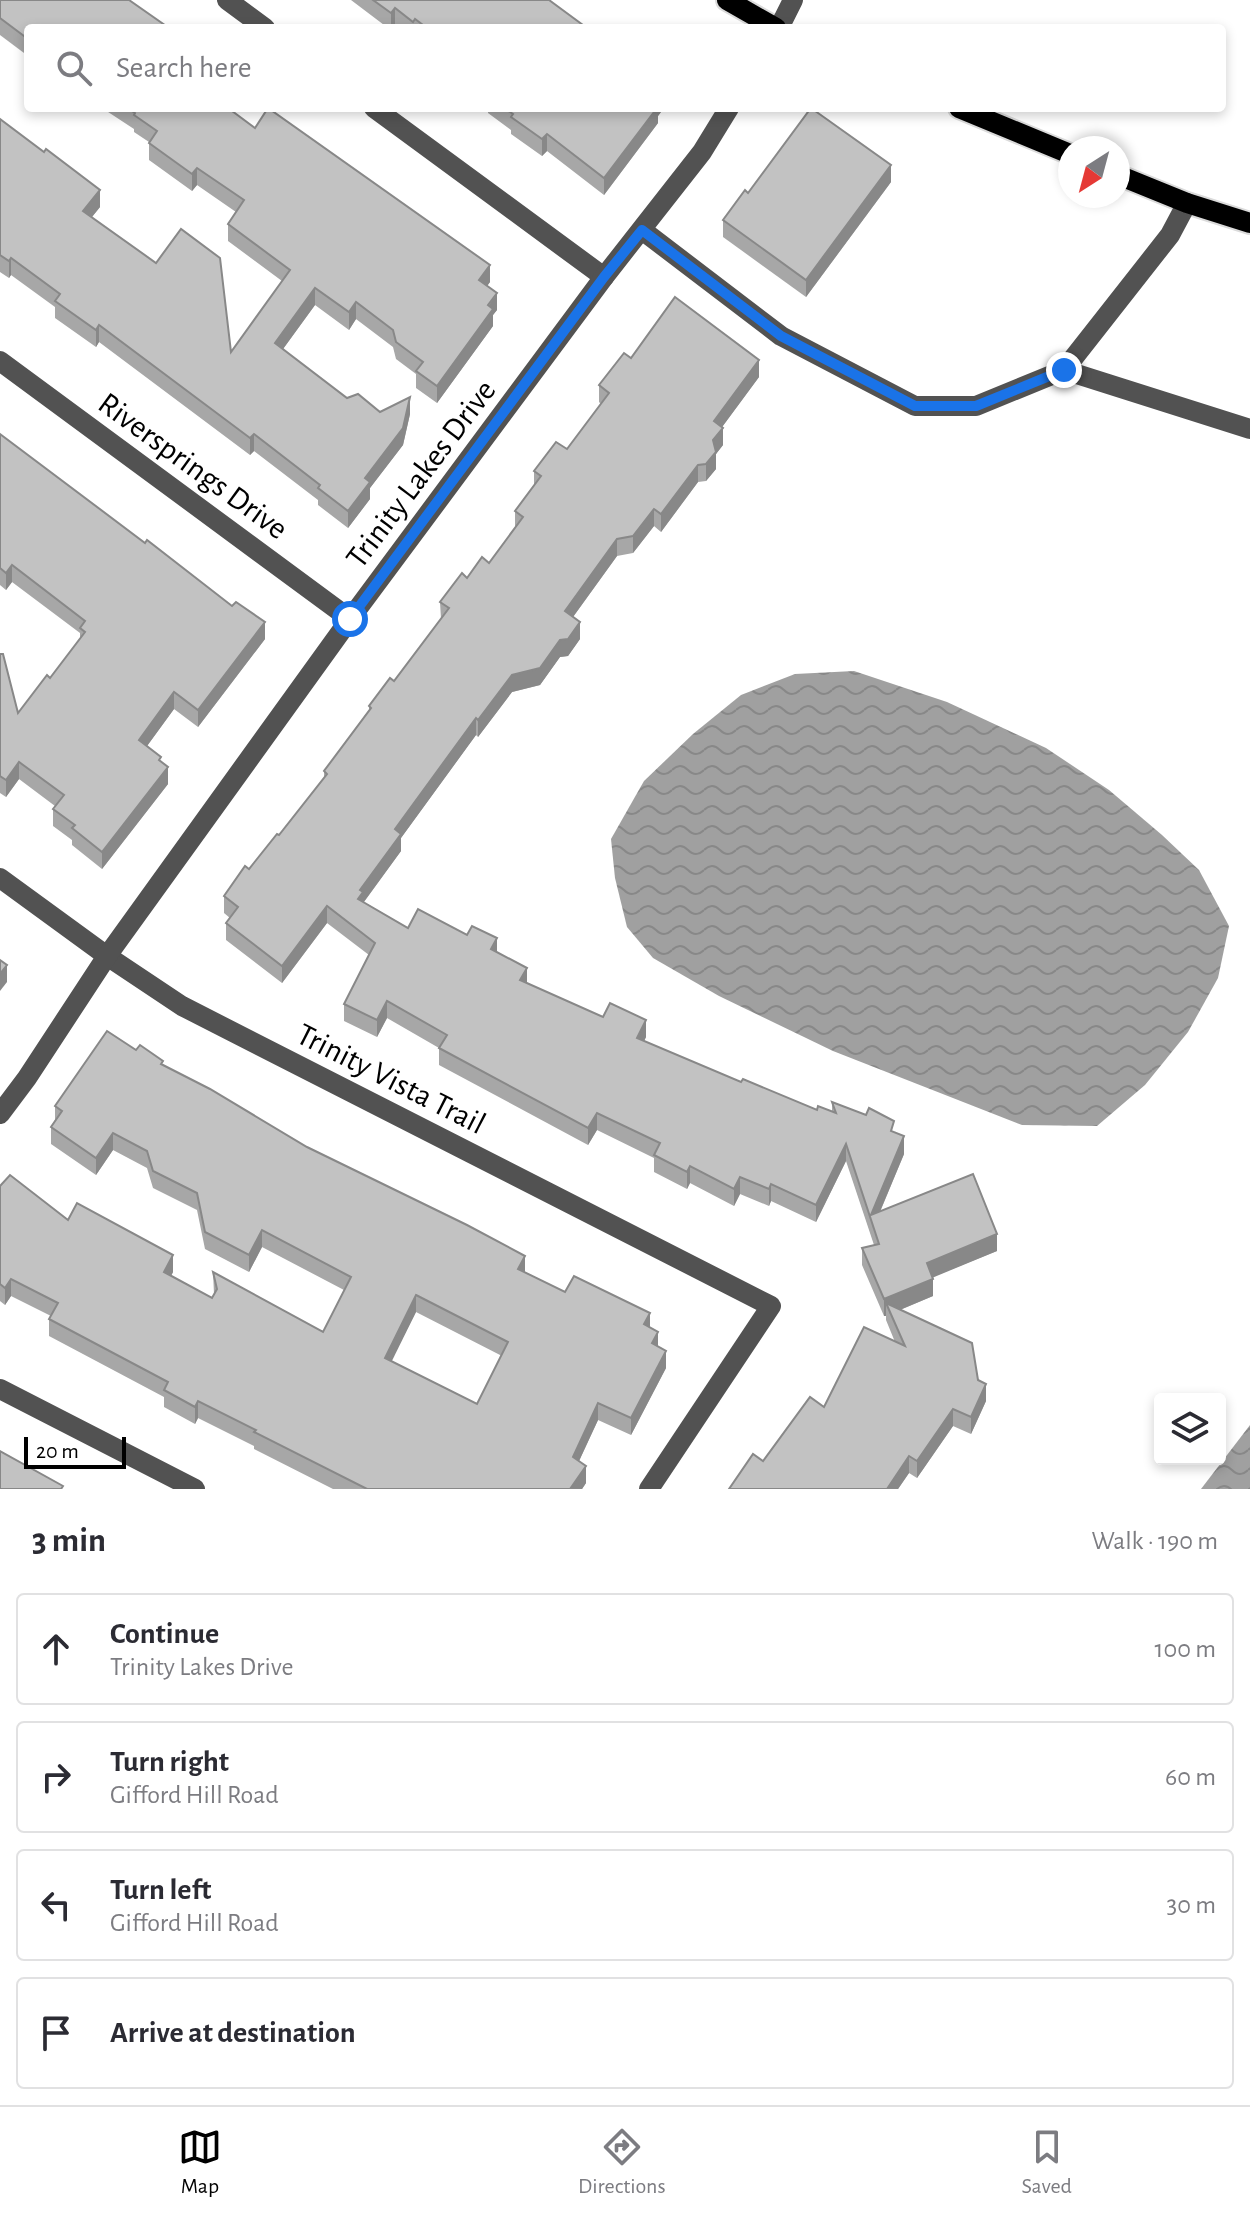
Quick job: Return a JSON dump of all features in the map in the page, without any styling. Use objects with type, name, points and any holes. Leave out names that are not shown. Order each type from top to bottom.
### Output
[{"type":"main road","points":[[727,0],[771,24]]},
{"type":"main road","points":[[969,112],[1058,149]]},
{"type":"main road","points":[[1130,180],[1187,203],[1250,223]]},
{"type":"street","points":[[227,0],[260,24]]},
{"type":"street","points":[[780,24],[793,0]]},
{"type":"street","points":[[379,112],[604,277]]},
{"type":"street","name":"Trinity Lakes Drive","points":[[0,1114],[107,956],[350,619],[604,277],[702,152],[727,112]]},
{"type":"street","points":[[642,230],[781,336],[915,406],[976,406],[1064,370],[1170,235],[1187,203]]},
{"type":"street","name":"Riversprings Drive","points":[[0,361],[350,619]]},
{"type":"street","points":[[1064,370],[1250,429]]},
{"type":"street","name":"Trinity Vista Trail","points":[[0,878],[182,1006],[771,1306],[649,1489]]},
{"type":"street","points":[[0,1389],[195,1489]]},
{"type":"water","points":[[854,671],[947,702],[1046,748],[1109,790],[1199,870],[1229,926],[1218,978],[1188,1032],[1145,1085],[1097,1126],[1022,1125],[833,1051],[719,996],[653,958],[627,927],[615,878],[611,839],[644,781],[693,734],[741,695],[795,674]]},
{"type":"water","points":[[1250,1425],[1250,1489],[1201,1489],[1219,1465],[1226,1465],[1226,1456]]},
{"type":"building","points":[[0,0],[129,0],[163,24],[24,24],[24,36],[0,18]]},
{"type":"building","points":[[373,0],[549,0],[582,24],[422,24],[415,19],[413,22],[395,8],[391,13]]},
{"type":"building","points":[[233,112],[255,128],[265,112],[274,112],[490,265],[479,280],[497,293],[488,305],[493,309],[437,386],[416,371],[423,362],[396,342],[393,330],[356,302],[349,312],[315,288],[275,343],[347,398],[358,394],[380,412],[410,397],[403,428],[365,478],[370,482],[348,511],[254,434],[250,438],[99,325],[96,330],[55,301],[60,294],[11,258],[9,261],[0,255],[0,119],[100,190],[83,211],[156,263],[181,229],[220,258],[231,352],[290,270],[228,224],[244,200],[197,168],[192,174],[149,143],[157,131],[135,113]]},
{"type":"building","points":[[510,112],[654,112],[604,178],[547,134],[542,139],[511,117],[513,114]]},
{"type":"building","points":[[808,112],[817,112],[891,165],[806,280],[723,220],[745,190],[748,193]]},
{"type":"building","points":[[675,297],[759,360],[714,421],[723,428],[713,440],[716,452],[706,464],[698,465],[661,514],[654,509],[633,536],[617,539],[565,611],[580,622],[568,639],[560,640],[540,668],[512,675],[478,720],[476,718],[395,829],[401,834],[360,890],[363,892],[358,899],[408,928],[418,909],[467,935],[472,926],[497,938],[491,949],[527,968],[520,980],[603,1017],[610,1003],[646,1020],[637,1038],[741,1082],[743,1079],[817,1110],[818,1106],[836,1113],[832,1102],[866,1115],[869,1108],[894,1121],[891,1131],[904,1136],[871,1215],[973,1174],[997,1234],[927,1263],[933,1279],[884,1299],[862,1248],[879,1244],[846,1144],[816,1205],[771,1184],[769,1189],[740,1177],[734,1189],[690,1166],[687,1172],[654,1155],[660,1143],[597,1113],[588,1128],[439,1048],[447,1035],[387,1001],[377,1020],[344,1004],[375,943],[327,906],[282,966],[226,923],[238,907],[224,896],[245,866],[249,869],[327,774],[324,771],[371,708],[369,706],[390,678],[394,681],[449,608],[440,602],[462,573],[467,578],[482,557],[489,563],[523,517],[515,511],[541,476],[534,471],[556,442],[567,449],[609,393],[599,385],[624,353],[631,358]]},
{"type":"building","points":[[0,434],[232,606],[236,602],[265,622],[198,710],[174,692],[139,740],[161,757],[159,760],[168,767],[102,852],[72,828],[75,825],[53,809],[64,795],[19,762],[6,780],[0,776],[0,654],[3,654],[18,713],[85,632],[80,628],[85,621],[12,565],[6,573],[0,568]]},
{"type":"building","points":[[0,960],[7,965],[0,974]]},
{"type":"building","points":[[107,1031],[136,1050],[140,1045],[163,1061],[161,1064],[210,1089],[307,1147],[525,1256],[518,1269],[565,1292],[574,1276],[650,1313],[644,1324],[658,1332],[652,1343],[666,1351],[631,1418],[598,1403],[573,1457],[586,1466],[570,1489],[367,1489],[198,1401],[195,1407],[164,1390],[168,1382],[49,1319],[58,1303],[11,1279],[5,1288],[0,1284],[0,1186],[10,1175],[68,1220],[77,1203],[173,1255],[164,1272],[212,1298],[217,1289],[213,1272],[323,1332],[351,1277],[262,1230],[249,1255],[205,1232],[197,1193],[153,1171],[147,1151],[113,1133],[96,1158],[51,1127],[62,1111],[55,1106]],"holes":[[[416,1295],[508,1342],[477,1404],[385,1358]]]},
{"type":"building","points":[[886,1303],[972,1343],[978,1380],[986,1384],[971,1417],[953,1409],[917,1461],[909,1456],[887,1489],[729,1489],[753,1454],[763,1461],[810,1397],[824,1407],[864,1327],[905,1346]]},
{"type":"building","points":[[0,1451],[63,1486],[61,1489],[0,1489]]},
{"type":"route","points":[[350,619],[642,230],[781,336],[915,406],[976,406],[1064,370]]}]
